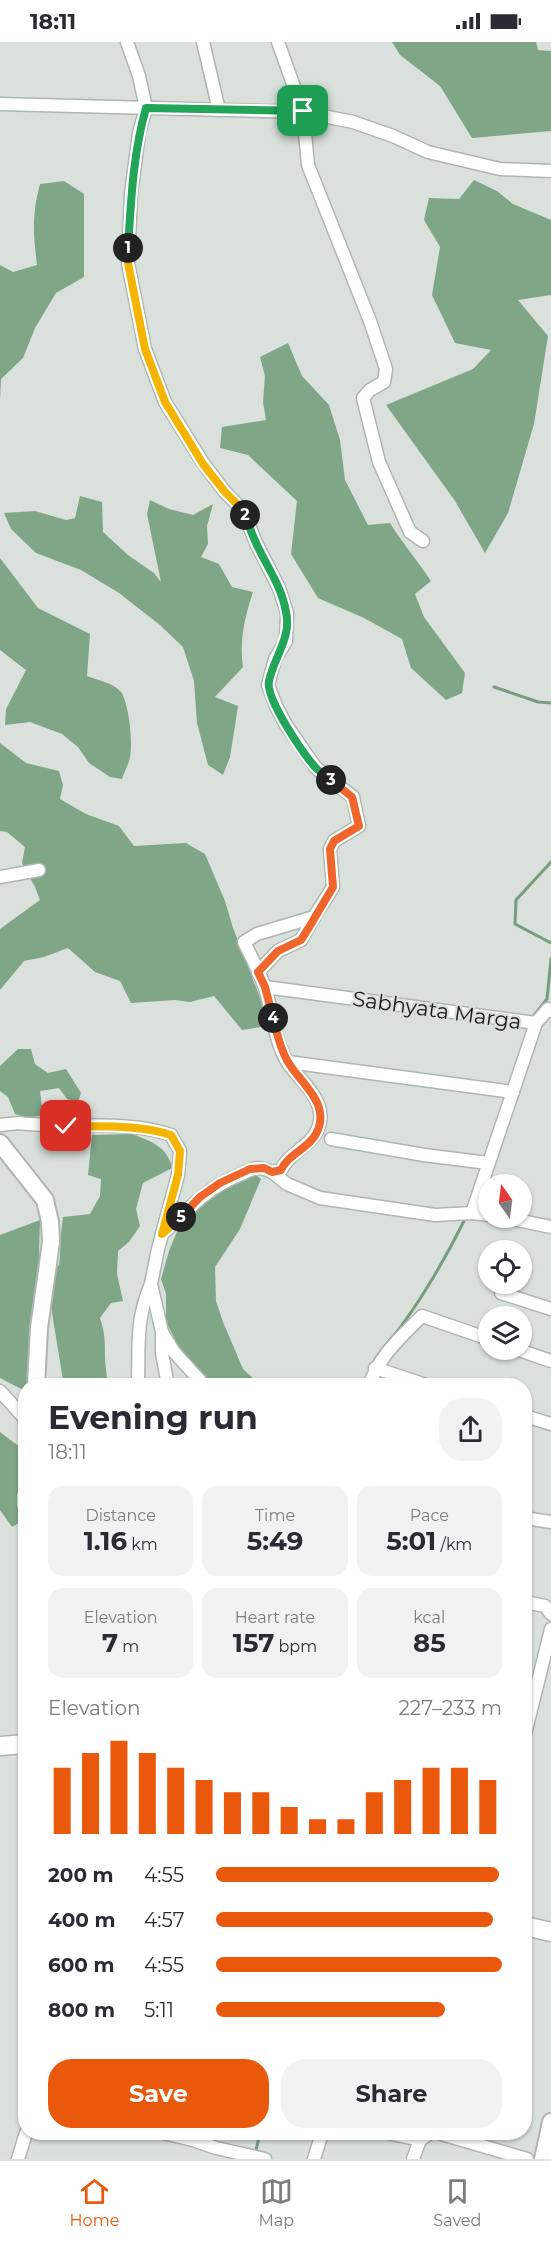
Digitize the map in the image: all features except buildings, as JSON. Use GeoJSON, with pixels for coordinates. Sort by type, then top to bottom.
{"type":"FeatureCollection","features":[{"type":"Feature","properties":{"kind":"main road"},"geometry":{"type":"LineString","coordinates":[[0,1143],[45,1200],[50,1222],[51,1242],[39,1328],[36,1378]]}},
{"type":"Feature","properties":{"kind":"main road"},"geometry":{"type":"LineString","coordinates":[[0,1746],[18,1745]]}},
{"type":"Feature","properties":{"kind":"main road"},"geometry":{"type":"LineString","coordinates":[[532,1928],[551,1932]]}},
{"type":"Feature","properties":{"kind":"main road"},"geometry":{"type":"LineString","coordinates":[[543,2159],[551,2122]]}},
{"type":"Feature","properties":{"kind":"street"},"geometry":{"type":"LineString","coordinates":[[127,42],[139,76],[146,108],[139,133],[131,194],[128,263],[145,349],[165,402],[203,464],[243,510],[256,543],[279,588],[287,613],[286,640],[275,658],[268,685],[276,706],[286,725],[316,768],[352,797],[359,826],[334,841],[330,849],[333,887],[301,940],[278,951],[258,972]]}},
{"type":"Feature","properties":{"kind":"street"},"geometry":{"type":"LineString","coordinates":[[203,42],[219,110]]}},
{"type":"Feature","properties":{"kind":"street"},"geometry":{"type":"LineString","coordinates":[[278,42],[303,111],[308,165],[370,321],[386,369],[384,382],[370,390],[363,398],[379,462],[410,532],[423,541]]}},
{"type":"Feature","properties":{"kind":"street"},"geometry":{"type":"LineString","coordinates":[[0,104],[303,111],[353,122],[393,136],[428,152],[500,169],[551,171]]}},
{"type":"Feature","properties":{"kind":"street"},"geometry":{"type":"LineString","coordinates":[[0,877],[39,870]]}},
{"type":"Feature","properties":{"kind":"street"},"geometry":{"type":"LineString","coordinates":[[272,1172],[281,1170],[285,1162],[315,1136],[320,1124],[320,1109],[308,1087],[288,1062],[280,1044],[265,987],[244,942],[257,934],[314,917]]}},
{"type":"Feature","properties":{"kind":"street","name":"Sabhyata Marga"},"geometry":{"type":"LineString","coordinates":[[265,987],[536,1023],[472,1213]]}},
{"type":"Feature","properties":{"kind":"street"},"geometry":{"type":"LineString","coordinates":[[536,1023],[548,1009],[551,1011]]}},
{"type":"Feature","properties":{"kind":"street"},"geometry":{"type":"LineString","coordinates":[[288,1062],[513,1092]]}},
{"type":"Feature","properties":{"kind":"street"},"geometry":{"type":"LineString","coordinates":[[0,1125],[18,1123],[134,1127],[171,1135],[180,1151],[178,1175],[151,1284],[142,1304],[138,1325],[138,1378]]}},
{"type":"Feature","properties":{"kind":"street"},"geometry":{"type":"LineString","coordinates":[[331,1139],[488,1163]]}},
{"type":"Feature","properties":{"kind":"street"},"geometry":{"type":"LineString","coordinates":[[162,1234],[200,1197],[220,1183],[250,1169],[264,1168],[287,1184],[320,1198],[435,1215],[478,1214]]}},
{"type":"Feature","properties":{"kind":"street"},"geometry":{"type":"LineString","coordinates":[[532,1223],[551,1227]]}},
{"type":"Feature","properties":{"kind":"street"},"geometry":{"type":"LineString","coordinates":[[151,1284],[162,1332],[162,1353],[167,1378]]}},
{"type":"Feature","properties":{"kind":"street"},"geometry":{"type":"LineString","coordinates":[[504,1294],[551,1309]]}},
{"type":"Feature","properties":{"kind":"street"},"geometry":{"type":"LineString","coordinates":[[372,1378],[375,1368],[422,1316],[478,1336]]}},
{"type":"Feature","properties":{"kind":"street"},"geometry":{"type":"LineString","coordinates":[[162,1332],[174,1352],[198,1378]]}},
{"type":"Feature","properties":{"kind":"street"},"geometry":{"type":"LineString","coordinates":[[532,1354],[551,1361]]}},
{"type":"Feature","properties":{"kind":"street"},"geometry":{"type":"LineString","coordinates":[[375,1368],[405,1378]]}},
{"type":"Feature","properties":{"kind":"street"},"geometry":{"type":"LineString","coordinates":[[0,1391],[18,1411]]}},
{"type":"Feature","properties":{"kind":"street"},"geometry":{"type":"LineString","coordinates":[[532,1418],[551,1424]]}},
{"type":"Feature","properties":{"kind":"street"},"geometry":{"type":"LineString","coordinates":[[532,1519],[551,1522]]}},
{"type":"Feature","properties":{"kind":"street"},"geometry":{"type":"LineString","coordinates":[[532,1603],[545,1606],[551,1614]]}},
{"type":"Feature","properties":{"kind":"street"},"geometry":{"type":"LineString","coordinates":[[532,1690],[551,1629]]}},
{"type":"Feature","properties":{"kind":"street"},"geometry":{"type":"LineString","coordinates":[[18,2159],[24,2140]]}},
{"type":"Feature","properties":{"kind":"street"},"geometry":{"type":"LineString","coordinates":[[187,2140],[245,2157],[265,2159]]}},
{"type":"Feature","properties":{"kind":"street"},"geometry":{"type":"LineString","coordinates":[[314,2159],[320,2140]]}},
{"type":"Feature","properties":{"kind":"street"},"geometry":{"type":"LineString","coordinates":[[413,2159],[423,2140]]}},
{"type":"Feature","properties":{"kind":"street"},"geometry":{"type":"LineString","coordinates":[[462,2140],[526,2159]]}},
{"type":"Feature","properties":{"kind":"green space"},"geometry":{"type":"Polygon","coordinates":[[[392,42],[536,42],[538,50],[551,51],[551,131],[472,138],[440,86],[400,55],[392,42]]]}},
{"type":"Feature","properties":{"kind":"green space"},"geometry":{"type":"Polygon","coordinates":[[[474,180],[497,191],[513,204],[551,220],[551,295],[518,300],[548,336],[534,424],[508,513],[485,553],[455,501],[386,405],[473,369],[491,350],[455,343],[432,295],[440,247],[424,220],[429,198],[459,199],[474,180]]]}},
{"type":"Feature","properties":{"kind":"green space"},"geometry":{"type":"Polygon","coordinates":[[[64,181],[84,194],[84,277],[56,293],[35,328],[23,358],[1,379],[0,400],[0,265],[13,272],[37,265],[34,224],[40,184],[64,181]]]}},
{"type":"Feature","properties":{"kind":"green space"},"geometry":{"type":"Polygon","coordinates":[[[288,343],[302,376],[329,405],[340,440],[345,480],[368,525],[390,523],[431,581],[415,594],[424,617],[465,673],[462,693],[446,700],[411,668],[402,639],[364,618],[318,598],[291,554],[297,501],[248,455],[220,448],[222,427],[266,420],[263,402],[265,376],[260,357],[288,343]]]}},
{"type":"Feature","properties":{"kind":"green space"},"geometry":{"type":"Polygon","coordinates":[[[80,496],[102,502],[103,532],[128,555],[154,573],[161,582],[147,514],[150,500],[169,509],[193,515],[213,504],[207,526],[208,544],[201,557],[219,564],[232,587],[253,592],[243,629],[243,667],[215,697],[238,706],[230,757],[223,775],[208,765],[197,723],[194,681],[183,647],[160,625],[119,593],[81,570],[36,553],[11,529],[4,513],[35,511],[66,520],[75,518],[80,496]]]}},
{"type":"Feature","properties":{"kind":"green space"},"geometry":{"type":"Polygon","coordinates":[[[0,558],[38,608],[90,634],[87,676],[110,684],[121,692],[130,723],[131,751],[122,779],[110,777],[89,763],[78,747],[62,734],[30,722],[5,725],[6,709],[26,670],[0,650],[0,558]]]}},
{"type":"Feature","properties":{"kind":"green space"},"geometry":{"type":"Polygon","coordinates":[[[0,743],[26,763],[59,771],[63,785],[60,799],[86,814],[119,826],[134,846],[186,843],[205,854],[225,901],[266,1013],[261,1027],[242,1030],[214,996],[190,1002],[175,1000],[131,1003],[120,981],[95,972],[68,948],[44,957],[24,961],[0,990],[0,929],[40,900],[22,863],[25,847],[7,832],[0,831],[0,743]]]}},
{"type":"Feature","properties":{"kind":"green space"},"geometry":{"type":"Polygon","coordinates":[[[18,1049],[31,1049],[35,1064],[48,1073],[66,1069],[81,1093],[78,1102],[67,1099],[59,1088],[40,1091],[43,1115],[28,1118],[15,1114],[8,1097],[0,1091],[0,1066],[18,1049]]]}},
{"type":"Feature","properties":{"kind":"green space"},"geometry":{"type":"Polygon","coordinates":[[[132,1134],[152,1142],[167,1155],[172,1168],[143,1183],[136,1209],[140,1226],[129,1242],[118,1251],[117,1274],[123,1301],[111,1303],[100,1318],[103,1328],[107,1378],[63,1378],[50,1301],[55,1270],[59,1265],[63,1217],[90,1214],[100,1196],[101,1179],[88,1175],[92,1135],[132,1134]]]}},
{"type":"Feature","properties":{"kind":"green space"},"geometry":{"type":"Polygon","coordinates":[[[256,1175],[261,1179],[240,1229],[215,1267],[216,1301],[223,1322],[243,1369],[253,1378],[207,1378],[178,1345],[166,1322],[166,1294],[161,1279],[180,1224],[207,1197],[226,1185],[256,1175]]]}},
{"type":"Feature","properties":{"kind":"green space"},"geometry":{"type":"Polygon","coordinates":[[[40,1220],[38,1287],[29,1378],[18,1378],[18,1387],[0,1378],[0,1235],[40,1220]]]}},
{"type":"Feature","properties":{"kind":"green space"},"geometry":{"type":"Polygon","coordinates":[[[0,1432],[18,1446],[18,1523],[12,1527],[0,1510],[0,1432]]]}},
{"type":"Feature","properties":{"kind":"waterway"},"geometry":{"type":"LineString","coordinates":[[494,687],[538,702],[551,703]]}},
{"type":"Feature","properties":{"kind":"waterway"},"geometry":{"type":"LineString","coordinates":[[551,862],[516,900],[515,924],[551,943]]}},
{"type":"Feature","properties":{"kind":"waterway"},"geometry":{"type":"LineString","coordinates":[[532,1018],[547,999],[551,959]]}},
{"type":"Feature","properties":{"kind":"waterway"},"geometry":{"type":"LineString","coordinates":[[372,1365],[419,1300],[464,1221]]}},
{"type":"Feature","properties":{"kind":"waterway"},"geometry":{"type":"LineString","coordinates":[[256,2150],[258,2140]]}},
{"type":"Feature","properties":{"kind":"route"},"geometry":{"type":"LineString","coordinates":[[66,1126],[134,1127],[171,1135],[180,1151],[178,1175],[162,1234],[200,1197],[220,1183],[250,1169],[264,1168],[272,1172],[281,1170],[285,1162],[315,1136],[320,1124],[320,1109],[308,1087],[288,1062],[280,1044],[265,987],[258,972],[278,951],[301,940],[333,887],[330,849],[334,841],[359,826],[352,797],[316,768],[286,725],[276,706],[268,685],[275,658],[286,640],[287,613],[279,588],[256,543],[243,510],[203,464],[165,402],[145,349],[128,263],[131,194],[139,133],[146,108],[303,111]]}}]}
